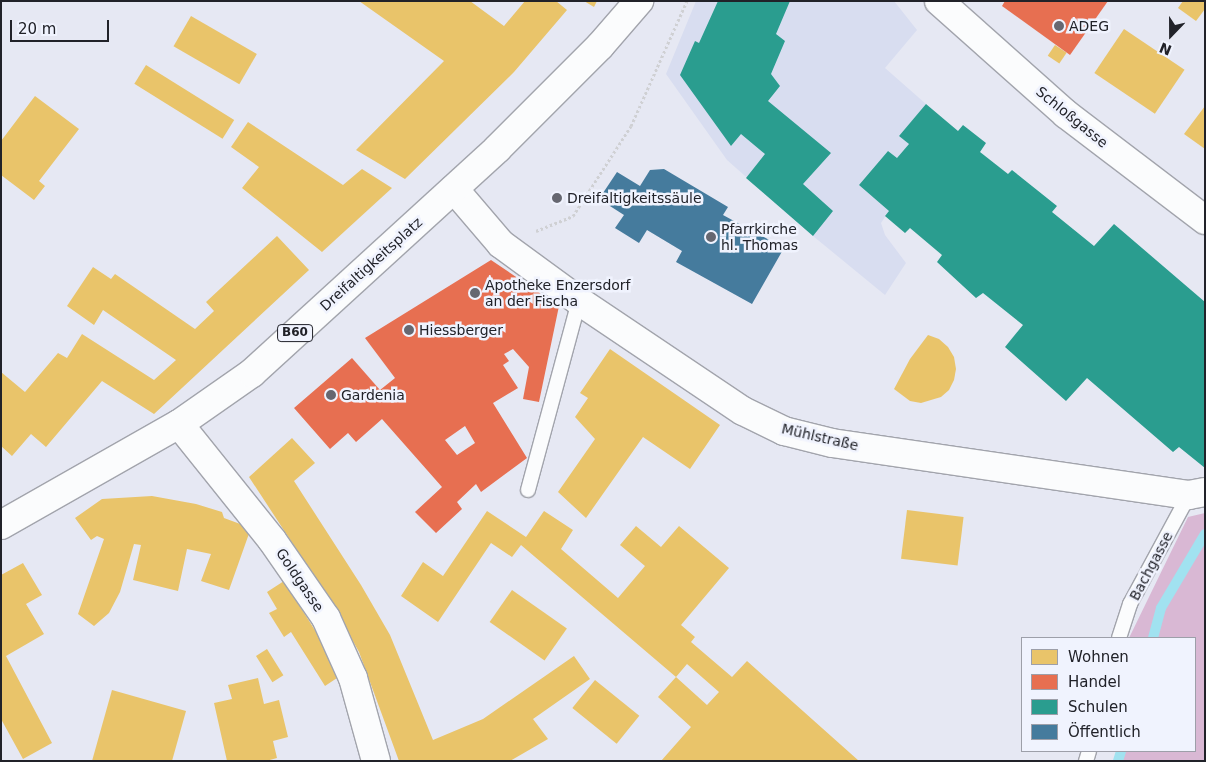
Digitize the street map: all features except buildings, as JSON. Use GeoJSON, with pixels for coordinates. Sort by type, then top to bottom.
{"type":"FeatureCollection","features":[{"type":"Feature","properties":{"kind":"street","name":"Dreifaltigkeitsplatz"},"geometry":{"type":"LineString","coordinates":[[1,525],[120,455],[178,424],[252,373],[497,149],[600,46],[639,1]]}},
{"type":"Feature","properties":{"kind":"street","name":"Schloßgasse"},"geometry":{"type":"LineString","coordinates":[[945,4],[1066,114],[1205,220]]}},
{"type":"Feature","properties":{"kind":"street","name":"Mühlstraße"},"geometry":{"type":"LineString","coordinates":[[454,189],[502,244],[579,301],[742,411],[784,431],[832,443],[1197,494]]}},
{"type":"Feature","properties":{"kind":"street","name":"Goldgasse"},"geometry":{"type":"LineString","coordinates":[[178,424],[272,540],[326,618],[353,678],[376,761]]}},
{"type":"Feature","properties":{"kind":"lane"},"geometry":{"type":"LineString","coordinates":[[528,490],[579,301]]}},
{"type":"Feature","properties":{"kind":"lane","name":"Bachgasse"},"geometry":{"type":"LineString","coordinates":[[1119,637],[1130,604],[1197,494]]}},
{"type":"Feature","properties":{"kind":"path"},"geometry":{"type":"LineString","coordinates":[[574,216],[631,126],[687,1]]}},
{"type":"Feature","properties":{"kind":"shaded area"},"geometry":{"type":"Polygon","coordinates":[[[696,1],[894,1],[917,30],[885,68],[926,104],[899,136],[909,144],[897,158],[888,151],[859,185],[889,211],[881,223],[885,235],[906,263],[885,295],[813,236],[727,160],[666,74],[696,1]]]}},
{"type":"Feature","properties":{"kind":"shaded area"},"geometry":{"type":"Polygon","coordinates":[[[1205,513],[1205,761],[1116,761],[1116,752],[1196,752],[1196,637],[1129,637],[1188,517],[1205,513]]]}},
{"type":"Feature","properties":{"kind":"waterway"},"geometry":{"type":"LineString","coordinates":[[1153,637],[1161,608],[1205,534]]}},
{"type":"Feature","properties":{"kind":"waterway"},"geometry":{"type":"LineString","coordinates":[[1118,761],[1121,752]]}},
{"type":"Feature","properties":{"kind":"place","name":"ADEG"},"geometry":{"type":"Point","coordinates":[1059,26]}},
{"type":"Feature","properties":{"kind":"place","name":"Dreifaltigkeitssäule"},"geometry":{"type":"Point","coordinates":[557,198]}},
{"type":"Feature","properties":{"kind":"place","name":"Pfarrkirche hl. Thomas"},"geometry":{"type":"Point","coordinates":[711,237]}},
{"type":"Feature","properties":{"kind":"place","name":"Apotheke Enzersdorf an der Fischa"},"geometry":{"type":"Point","coordinates":[475,293]}},
{"type":"Feature","properties":{"kind":"place","name":"Hiessberger"},"geometry":{"type":"Point","coordinates":[409,330]}},
{"type":"Feature","properties":{"kind":"place","name":"Gardenia"},"geometry":{"type":"Point","coordinates":[331,395]}}]}
